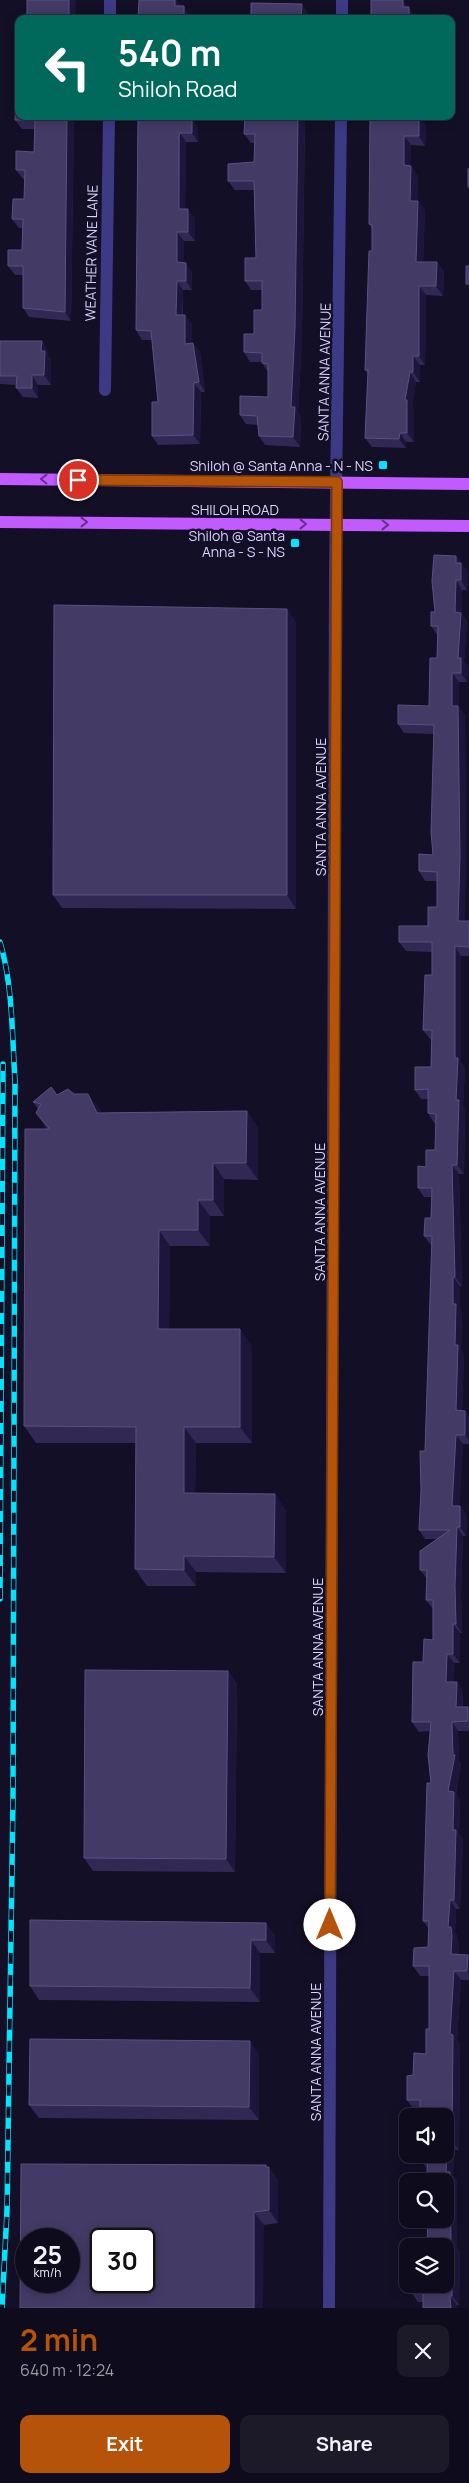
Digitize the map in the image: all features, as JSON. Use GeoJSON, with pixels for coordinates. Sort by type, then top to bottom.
{"type":"FeatureCollection","features":[{"type":"Feature","properties":{"kind":"main road","name":"SHILOH ROAD"},"geometry":{"type":"LineString","coordinates":[[0,479],[469,484]]}},
{"type":"Feature","properties":{"kind":"main road","name":"SHILOH ROAD"},"geometry":{"type":"LineString","coordinates":[[0,522],[469,526]]}},
{"type":"Feature","properties":{"kind":"street"},"geometry":{"type":"LineString","coordinates":[[110,0],[110,15]]}},
{"type":"Feature","properties":{"kind":"street"},"geometry":{"type":"LineString","coordinates":[[342,0],[342,15]]}},
{"type":"Feature","properties":{"kind":"street","name":"WEATHER VANE LANE"},"geometry":{"type":"LineString","coordinates":[[105,390],[108,120]]}},
{"type":"Feature","properties":{"kind":"street","name":"SANTA ANNA AVENUE"},"geometry":{"type":"LineString","coordinates":[[329,2308],[336,525],[341,120]]}},
{"type":"Feature","properties":{"kind":"building"},"geometry":{"type":"Polygon","coordinates":[[[27,0],[69,0],[69,15],[27,15],[27,0]]]}},
{"type":"Feature","properties":{"kind":"building"},"geometry":{"type":"Polygon","coordinates":[[[139,0],[175,0],[175,6],[184,6],[184,15],[138,15],[139,0]]]}},
{"type":"Feature","properties":{"kind":"building"},"geometry":{"type":"Polygon","coordinates":[[[371,0],[403,0],[403,7],[409,7],[409,15],[371,15],[371,0]]]}},
{"type":"Feature","properties":{"kind":"building"},"geometry":{"type":"Polygon","coordinates":[[[251,3],[302,4],[301,15],[251,15],[251,3]]]}},
{"type":"Feature","properties":{"kind":"building"},"geometry":{"type":"Polygon","coordinates":[[[35,120],[67,120],[65,312],[23,308],[23,266],[8,266],[8,250],[22,250],[23,219],[12,219],[13,199],[24,199],[25,170],[16,170],[16,151],[34,152],[35,120]]]}},
{"type":"Feature","properties":{"kind":"building"},"geometry":{"type":"Polygon","coordinates":[[[138,120],[192,120],[192,133],[180,133],[179,136],[179,209],[188,209],[188,232],[177,232],[177,262],[186,263],[186,281],[177,281],[176,315],[185,315],[185,344],[193,343],[199,382],[194,383],[193,435],[152,436],[152,402],[158,402],[151,331],[136,330],[138,120]]]}},
{"type":"Feature","properties":{"kind":"building"},"geometry":{"type":"Polygon","coordinates":[[[245,120],[298,120],[295,328],[291,407],[295,407],[293,437],[259,436],[257,416],[240,415],[240,396],[268,397],[268,364],[262,363],[262,353],[244,352],[244,334],[254,334],[254,310],[262,310],[262,281],[245,281],[245,258],[256,258],[254,181],[228,181],[228,164],[254,162],[255,134],[244,134],[245,120]]]}},
{"type":"Feature","properties":{"kind":"building"},"geometry":{"type":"Polygon","coordinates":[[[370,120],[419,120],[419,136],[404,136],[404,165],[411,166],[410,201],[418,201],[416,262],[437,262],[436,286],[419,286],[419,356],[413,356],[413,372],[410,372],[405,400],[407,400],[407,433],[400,433],[399,439],[365,438],[368,370],[365,370],[369,251],[372,251],[372,225],[369,224],[370,120]]]}},
{"type":"Feature","properties":{"kind":"building"},"geometry":{"type":"Polygon","coordinates":[[[469,169],[469,187],[468,187],[469,169]]]}},
{"type":"Feature","properties":{"kind":"building"},"geometry":{"type":"Polygon","coordinates":[[[466,266],[469,266],[469,284],[466,284],[466,266]]]}},
{"type":"Feature","properties":{"kind":"building"},"geometry":{"type":"Polygon","coordinates":[[[0,341],[42,341],[41,351],[45,351],[44,375],[32,375],[32,388],[16,388],[17,376],[0,376],[0,341]]]}},
{"type":"Feature","properties":{"kind":"building"},"geometry":{"type":"Polygon","coordinates":[[[434,555],[456,556],[456,563],[461,563],[461,580],[456,580],[455,612],[461,613],[458,658],[461,658],[461,673],[452,673],[452,706],[458,706],[460,856],[458,921],[469,921],[469,947],[455,946],[455,1058],[458,1058],[456,1100],[459,1100],[457,1165],[452,1165],[455,1277],[453,1277],[453,1304],[456,1304],[455,1345],[458,1345],[456,1410],[465,1411],[465,1435],[456,1435],[452,1506],[460,1506],[460,1527],[457,1527],[456,1624],[453,1624],[453,1654],[447,1654],[446,1682],[457,1682],[456,1707],[468,1707],[468,1721],[452,1722],[453,1755],[455,1755],[448,1791],[454,1792],[453,1830],[456,1830],[454,1900],[450,1900],[448,1927],[451,1927],[452,1936],[451,1954],[468,1955],[467,1971],[454,1971],[450,2034],[453,2035],[452,2108],[420,2108],[420,2100],[407,2100],[407,2076],[413,2075],[414,2053],[426,2054],[426,2029],[429,2029],[429,1966],[413,1966],[414,1948],[428,1947],[429,1921],[423,1921],[427,1783],[431,1783],[428,1755],[431,1722],[412,1722],[413,1662],[423,1662],[424,1639],[433,1640],[433,1600],[426,1600],[427,1570],[420,1570],[420,1551],[450,1530],[419,1530],[420,1451],[425,1451],[432,1236],[424,1236],[425,1218],[431,1218],[432,1188],[418,1188],[418,1166],[426,1167],[426,1150],[435,1150],[436,1114],[428,1113],[428,1089],[415,1090],[415,1067],[431,1067],[432,1030],[423,1030],[425,975],[432,975],[432,942],[399,942],[399,926],[428,926],[428,907],[437,907],[437,872],[419,871],[419,854],[433,855],[431,832],[434,725],[398,724],[398,705],[429,706],[430,658],[437,658],[438,626],[431,626],[431,612],[435,612],[432,581],[434,555]]]}},
{"type":"Feature","properties":{"kind":"building"},"geometry":{"type":"Polygon","coordinates":[[[54,605],[287,609],[287,895],[53,895],[54,605]]]}},
{"type":"Feature","properties":{"kind":"building"},"geometry":{"type":"Polygon","coordinates":[[[51,1087],[57,1095],[68,1089],[74,1094],[88,1094],[97,1113],[247,1111],[246,1163],[213,1163],[213,1200],[198,1200],[198,1230],[159,1230],[158,1329],[240,1329],[240,1427],[184,1427],[184,1493],[275,1494],[274,1557],[184,1556],[184,1570],[135,1569],[136,1427],[24,1426],[25,1129],[50,1129],[36,1113],[41,1104],[33,1102],[51,1087]]]}},
{"type":"Feature","properties":{"kind":"building"},"geometry":{"type":"Polygon","coordinates":[[[85,1670],[228,1671],[226,1859],[84,1858],[85,1670]]]}},
{"type":"Feature","properties":{"kind":"building"},"geometry":{"type":"Polygon","coordinates":[[[30,1920],[266,1923],[266,1940],[251,1940],[250,1988],[30,1986],[30,1920]]]}},
{"type":"Feature","properties":{"kind":"building"},"geometry":{"type":"Polygon","coordinates":[[[30,2039],[250,2041],[249,2107],[29,2105],[30,2039]]]}},
{"type":"Feature","properties":{"kind":"building"},"geometry":{"type":"Polygon","coordinates":[[[428,2163],[447,2163],[446,2172],[450,2172],[450,2173],[427,2173],[428,2163]]]}},
{"type":"Feature","properties":{"kind":"building"},"geometry":{"type":"Polygon","coordinates":[[[21,2164],[266,2165],[266,2167],[269,2167],[269,2210],[254,2212],[254,2308],[20,2308],[20,2293],[80,2293],[80,2228],[21,2228],[21,2164]]]}},
{"type":"Feature","properties":{"kind":"building"},"geometry":{"type":"Polygon","coordinates":[[[428,2228],[451,2228],[451,2238],[427,2238],[428,2228]]]}},
{"type":"Feature","properties":{"kind":"building"},"geometry":{"type":"Polygon","coordinates":[[[423,2293],[452,2293],[452,2296],[450,2296],[451,2308],[423,2308],[423,2293]]]}},
{"type":"Feature","properties":{"kind":"railway"},"geometry":{"type":"LineString","coordinates":[[0,942],[10,993],[15,1081],[13,1799],[7,2211],[2,2308]]}},
{"type":"Feature","properties":{"kind":"railway"},"geometry":{"type":"LineString","coordinates":[[0,1599],[3,1064]]}},
{"type":"Feature","properties":{"kind":"place","name":"Shiloh @ Santa Anna - N - NS"},"geometry":{"type":"Point","coordinates":[383,465]}},
{"type":"Feature","properties":{"kind":"place","name":"Shiloh @ Santa Anna - S - NS"},"geometry":{"type":"Point","coordinates":[295,543]}},
{"type":"Feature","properties":{"kind":"route"},"geometry":{"type":"LineString","coordinates":[[78,480],[337,482],[330,1925]]}}]}
